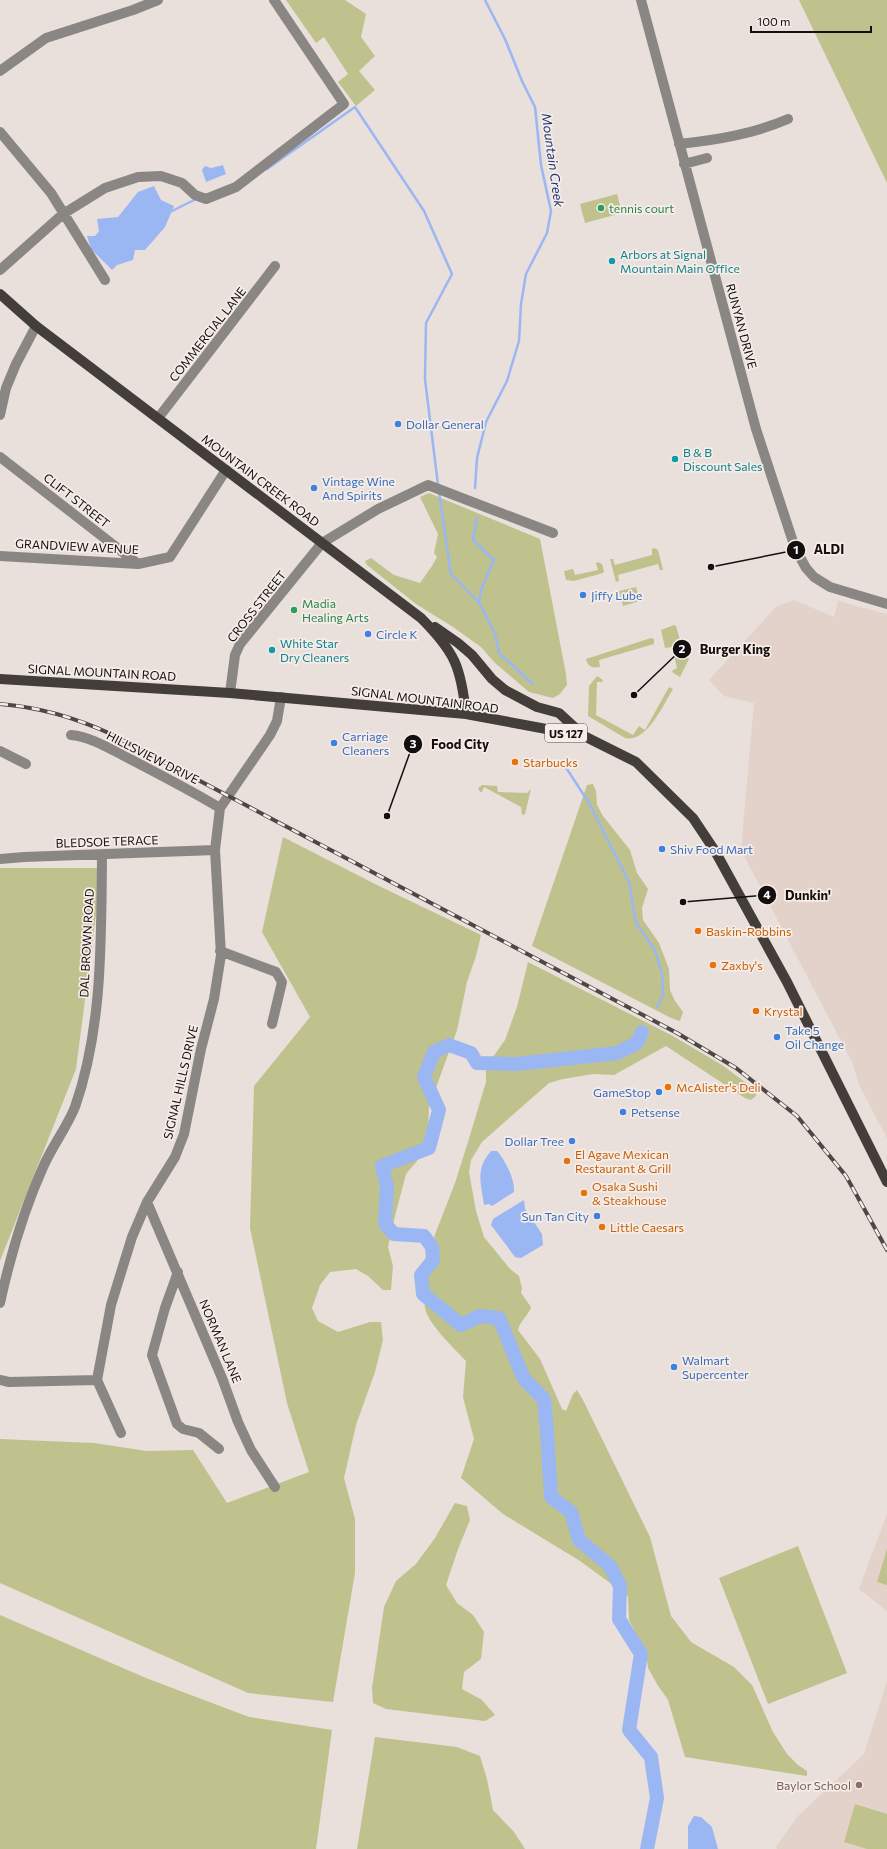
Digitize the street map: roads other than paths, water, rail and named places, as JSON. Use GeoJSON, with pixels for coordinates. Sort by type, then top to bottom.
{"type":"FeatureCollection","features":[{"type":"Feature","properties":{"kind":"main road","name":"MOUNTAIN CREEK ROAD"},"geometry":{"type":"LineString","coordinates":[[0,294],[36,326],[421,618],[440,637],[451,652],[459,669],[463,684],[466,714]]}},
{"type":"Feature","properties":{"kind":"main road"},"geometry":{"type":"LineString","coordinates":[[421,618],[458,643],[472,655],[492,679],[505,690],[537,706],[559,713],[584,736]]}},
{"type":"Feature","properties":{"kind":"main road","name":"SIGNAL MOUNTAIN ROAD"},"geometry":{"type":"LineString","coordinates":[[0,679],[230,693],[466,714],[584,736],[636,762],[693,818],[716,851],[787,982],[887,1182]]}},
{"type":"Feature","properties":{"kind":"street"},"geometry":{"type":"LineString","coordinates":[[0,72],[46,38],[133,10],[158,0]]}},
{"type":"Feature","properties":{"kind":"street"},"geometry":{"type":"LineString","coordinates":[[0,270],[63,214],[106,188],[138,177],[161,176],[182,183],[195,195],[206,199],[236,187],[344,104],[274,0]]}},
{"type":"Feature","properties":{"kind":"street","name":"RUNYAN DRIVE"},"geometry":{"type":"LineString","coordinates":[[641,0],[756,428],[795,548],[806,568],[814,577],[830,587],[887,604]]}},
{"type":"Feature","properties":{"kind":"street"},"geometry":{"type":"LineString","coordinates":[[679,144],[706,142],[748,133],[764,129],[788,119]]}},
{"type":"Feature","properties":{"kind":"street"},"geometry":{"type":"LineString","coordinates":[[0,132],[51,193],[105,280]]}},
{"type":"Feature","properties":{"kind":"street"},"geometry":{"type":"LineString","coordinates":[[684,164],[707,158]]}},
{"type":"Feature","properties":{"kind":"street","name":"COMMERCIAL LANE"},"geometry":{"type":"LineString","coordinates":[[159,418],[275,266]]}},
{"type":"Feature","properties":{"kind":"street"},"geometry":{"type":"LineString","coordinates":[[0,416],[6,388],[36,326]]}},
{"type":"Feature","properties":{"kind":"street","name":"CLIFT STREET"},"geometry":{"type":"LineString","coordinates":[[0,457],[138,564]]}},
{"type":"Feature","properties":{"kind":"street","name":"GRANDVIEW AVENUE"},"geometry":{"type":"LineString","coordinates":[[0,556],[138,564],[170,557],[226,470]]}},
{"type":"Feature","properties":{"kind":"street","name":"CROSS STREET"},"geometry":{"type":"LineString","coordinates":[[230,693],[235,654],[240,644],[322,543],[378,509],[428,486],[553,533]]}},
{"type":"Feature","properties":{"kind":"street","name":"SIGNAL HILLS DRIVE"},"geometry":{"type":"LineString","coordinates":[[97,1380],[111,1305],[132,1237],[147,1202],[175,1157],[184,1134],[201,1049],[214,999],[220,951],[215,850],[220,808],[270,735],[277,721],[281,697]]}},
{"type":"Feature","properties":{"kind":"street","name":"HILLSVIEW DRIVE"},"geometry":{"type":"LineString","coordinates":[[71,735],[81,736],[99,744],[185,787],[220,808]]}},
{"type":"Feature","properties":{"kind":"street"},"geometry":{"type":"LineString","coordinates":[[0,751],[26,764]]}},
{"type":"Feature","properties":{"kind":"street","name":"BLEDSOE TERACE"},"geometry":{"type":"LineString","coordinates":[[0,859],[24,857],[102,856],[215,850]]}},
{"type":"Feature","properties":{"kind":"street","name":"DAL BROWN ROAD"},"geometry":{"type":"LineString","coordinates":[[0,1303],[22,1223],[44,1165],[74,1107],[88,1057],[99,982],[102,856]]}},
{"type":"Feature","properties":{"kind":"street"},"geometry":{"type":"LineString","coordinates":[[220,951],[276,972],[282,982],[272,1024]]}},
{"type":"Feature","properties":{"kind":"street","name":"NORMAN LANE"},"geometry":{"type":"LineString","coordinates":[[147,1202],[178,1272],[251,1450],[275,1487]]}},
{"type":"Feature","properties":{"kind":"street"},"geometry":{"type":"LineString","coordinates":[[178,1272],[169,1294],[152,1355],[177,1424],[183,1429],[199,1432],[219,1449]]}},
{"type":"Feature","properties":{"kind":"street"},"geometry":{"type":"LineString","coordinates":[[0,1380],[9,1382],[97,1380],[121,1433]]}},
{"type":"Feature","properties":{"kind":"water"},"geometry":{"type":"Polygon","coordinates":[[[223,165],[226,174],[206,182],[202,170],[205,166],[211,168],[223,165]]]}},
{"type":"Feature","properties":{"kind":"water"},"geometry":{"type":"Polygon","coordinates":[[[154,186],[161,200],[174,206],[165,227],[145,250],[135,250],[133,260],[117,265],[112,270],[91,249],[87,236],[95,236],[99,231],[97,219],[118,217],[138,192],[154,186]]]}},
{"type":"Feature","properties":{"kind":"water"},"geometry":{"type":"Polygon","coordinates":[[[491,1151],[497,1151],[503,1159],[513,1181],[514,1187],[514,1192],[492,1206],[489,1204],[484,1205],[480,1176],[483,1164],[491,1151]]]}},
{"type":"Feature","properties":{"kind":"water"},"geometry":{"type":"Polygon","coordinates":[[[524,1200],[525,1209],[542,1234],[543,1245],[521,1258],[515,1257],[491,1225],[493,1219],[524,1200]]]}},
{"type":"Feature","properties":{"kind":"water"},"geometry":{"type":"Polygon","coordinates":[[[694,1816],[701,1817],[712,1827],[718,1849],[688,1849],[688,1826],[694,1816]]]}},
{"type":"Feature","properties":{"kind":"waterway","name":"Mountain Creek"},"geometry":{"type":"LineString","coordinates":[[475,488],[477,458],[486,422],[507,381],[519,341],[521,304],[526,274],[547,233],[551,211],[541,165],[535,107],[522,81],[505,39],[485,0]]}},
{"type":"Feature","properties":{"kind":"waterway"},"geometry":{"type":"LineString","coordinates":[[267,169],[355,107],[424,211],[452,274],[426,323],[425,379],[438,485]]}},
{"type":"Feature","properties":{"kind":"waterway"},"geometry":{"type":"LineString","coordinates":[[170,212],[196,199]]}},
{"type":"Feature","properties":{"kind":"waterway"},"geometry":{"type":"LineString","coordinates":[[439,492],[451,574],[479,603],[495,633],[499,653],[533,684]]}},
{"type":"Feature","properties":{"kind":"waterway"},"geometry":{"type":"LineString","coordinates":[[477,518],[473,540],[494,560],[481,590],[479,603]]}},
{"type":"Feature","properties":{"kind":"waterway"},"geometry":{"type":"LineString","coordinates":[[565,766],[589,803],[629,882],[636,923],[655,950],[662,974],[663,995],[657,1007]]}},
{"type":"Feature","properties":{"kind":"waterway"},"geometry":{"type":"LineString","coordinates":[[642,1032],[637,1043],[617,1053],[517,1064],[477,1063],[471,1053],[449,1045],[434,1052],[424,1077],[439,1110],[429,1148],[382,1166],[387,1186],[385,1224],[394,1234],[424,1236],[432,1247],[433,1260],[421,1275],[423,1294],[461,1325],[480,1316],[499,1318],[524,1379],[544,1399],[551,1497],[571,1512],[579,1540],[610,1566],[620,1586],[619,1619],[641,1654],[629,1730],[651,1757],[657,1798],[647,1849]]}},
{"type":"Feature","properties":{"kind":"railway"},"geometry":{"type":"LineString","coordinates":[[0,704],[15,705],[57,714],[111,734],[677,1033],[736,1068],[797,1116],[846,1176],[887,1250]]}},
{"type":"Feature","properties":{"kind":"place","name":"tennis court"},"geometry":{"type":"Point","coordinates":[601,208]}},
{"type":"Feature","properties":{"kind":"place","name":"Arbors at Signal Mountain Main Office"},"geometry":{"type":"Point","coordinates":[612,261]}},
{"type":"Feature","properties":{"kind":"place","name":"Dollar General"},"geometry":{"type":"Point","coordinates":[398,424]}},
{"type":"Feature","properties":{"kind":"place","name":"B & B Discount Sales"},"geometry":{"type":"Point","coordinates":[675,459]}},
{"type":"Feature","properties":{"kind":"place","name":"Vintage Wine And Spirits"},"geometry":{"type":"Point","coordinates":[314,488]}},
{"type":"Feature","properties":{"kind":"place","name":"ALDI"},"geometry":{"type":"Point","coordinates":[711,567]}},
{"type":"Feature","properties":{"kind":"place","name":"Jiffy Lube"},"geometry":{"type":"Point","coordinates":[583,595]}},
{"type":"Feature","properties":{"kind":"place","name":"Madia Healing Arts"},"geometry":{"type":"Point","coordinates":[294,610]}},
{"type":"Feature","properties":{"kind":"place","name":"Circle K"},"geometry":{"type":"Point","coordinates":[368,634]}},
{"type":"Feature","properties":{"kind":"place","name":"White Star Dry Cleaners"},"geometry":{"type":"Point","coordinates":[272,650]}},
{"type":"Feature","properties":{"kind":"place","name":"Burger King"},"geometry":{"type":"Point","coordinates":[634,695]}},
{"type":"Feature","properties":{"kind":"place","name":"Carriage Cleaners"},"geometry":{"type":"Point","coordinates":[334,743]}},
{"type":"Feature","properties":{"kind":"place","name":"Starbucks"},"geometry":{"type":"Point","coordinates":[515,762]}},
{"type":"Feature","properties":{"kind":"place","name":"Food City"},"geometry":{"type":"Point","coordinates":[387,816]}},
{"type":"Feature","properties":{"kind":"place","name":"Shiv Food Mart"},"geometry":{"type":"Point","coordinates":[662,849]}},
{"type":"Feature","properties":{"kind":"place","name":"Dunkin'"},"geometry":{"type":"Point","coordinates":[683,902]}},
{"type":"Feature","properties":{"kind":"place","name":"Baskin-Robbins"},"geometry":{"type":"Point","coordinates":[698,931]}},
{"type":"Feature","properties":{"kind":"place","name":"Zaxby's"},"geometry":{"type":"Point","coordinates":[713,965]}},
{"type":"Feature","properties":{"kind":"place","name":"Krystal"},"geometry":{"type":"Point","coordinates":[756,1011]}},
{"type":"Feature","properties":{"kind":"place","name":"Take 5 Oil Change"},"geometry":{"type":"Point","coordinates":[777,1037]}},
{"type":"Feature","properties":{"kind":"place","name":"McAlister's Deli"},"geometry":{"type":"Point","coordinates":[668,1087]}},
{"type":"Feature","properties":{"kind":"place","name":"GameStop"},"geometry":{"type":"Point","coordinates":[659,1092]}},
{"type":"Feature","properties":{"kind":"place","name":"Petsense"},"geometry":{"type":"Point","coordinates":[623,1112]}},
{"type":"Feature","properties":{"kind":"place","name":"Dollar Tree"},"geometry":{"type":"Point","coordinates":[572,1141]}},
{"type":"Feature","properties":{"kind":"place","name":"El Agave Mexican Restaurant & Grill"},"geometry":{"type":"Point","coordinates":[567,1161]}},
{"type":"Feature","properties":{"kind":"place","name":"Osaka Sushi & Steakhouse"},"geometry":{"type":"Point","coordinates":[584,1193]}},
{"type":"Feature","properties":{"kind":"place","name":"Sun Tan City"},"geometry":{"type":"Point","coordinates":[597,1216]}},
{"type":"Feature","properties":{"kind":"place","name":"Little Caesars"},"geometry":{"type":"Point","coordinates":[602,1227]}},
{"type":"Feature","properties":{"kind":"place","name":"Walmart Supercenter"},"geometry":{"type":"Point","coordinates":[674,1367]}},
{"type":"Feature","properties":{"kind":"place","name":"Baylor School"},"geometry":{"type":"Point","coordinates":[859,1785]}}]}
